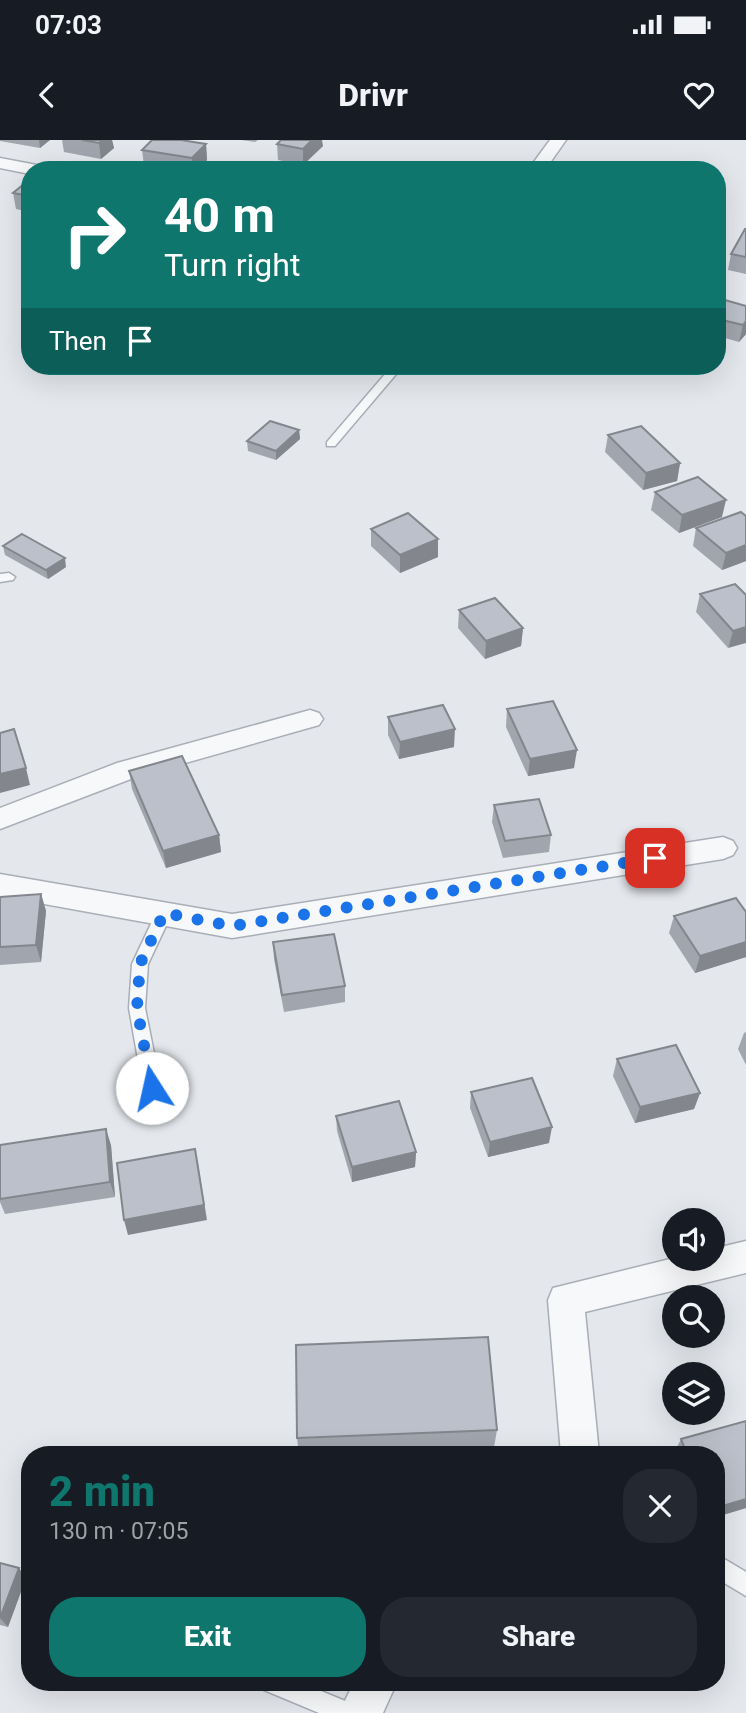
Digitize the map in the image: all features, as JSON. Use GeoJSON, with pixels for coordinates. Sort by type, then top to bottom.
{"type":"FeatureCollection","features":[{"type":"Feature","properties":{"kind":"street"},"geometry":{"type":"LineString","coordinates":[[543,161],[558,140]]}},
{"type":"Feature","properties":{"kind":"street"},"geometry":{"type":"LineString","coordinates":[[0,163],[21,167]]}},
{"type":"Feature","properties":{"kind":"street"},"geometry":{"type":"LineString","coordinates":[[0,819],[127,770],[310,719]]}},
{"type":"Feature","properties":{"kind":"street"},"geometry":{"type":"LineString","coordinates":[[0,885],[232,926],[723,848]]}},
{"type":"Feature","properties":{"kind":"street"},"geometry":{"type":"LineString","coordinates":[[579,1446],[566,1300],[746,1257]]}},
{"type":"Feature","properties":{"kind":"street"},"geometry":{"type":"LineString","coordinates":[[361,1713],[372,1691]]}},
{"type":"Feature","properties":{"kind":"lane"},"geometry":{"type":"LineString","coordinates":[[331,443],[390,375]]}},
{"type":"Feature","properties":{"kind":"lane"},"geometry":{"type":"LineString","coordinates":[[152,1088],[137,1008],[140,964],[164,913]]}},
{"type":"Feature","properties":{"kind":"lane"},"geometry":{"type":"LineString","coordinates":[[725,1571],[746,1585]]}},
{"type":"Feature","properties":{"kind":"lane"},"geometry":{"type":"LineString","coordinates":[[294,1691],[347,1713]]}},
{"type":"Feature","properties":{"kind":"building"},"geometry":{"type":"Polygon","coordinates":[[[152,140],[181,140],[206,144],[192,158],[142,150],[152,140]]]}},
{"type":"Feature","properties":{"kind":"building"},"geometry":{"type":"Polygon","coordinates":[[[281,140],[312,140],[303,149],[277,144],[281,140]]]}},
{"type":"Feature","properties":{"kind":"building"},"geometry":{"type":"Polygon","coordinates":[[[21,186],[21,194],[13,193],[21,186]]]}},
{"type":"Feature","properties":{"kind":"building"},"geometry":{"type":"Polygon","coordinates":[[[745,229],[746,257],[731,254],[745,229]]]}},
{"type":"Feature","properties":{"kind":"building"},"geometry":{"type":"Polygon","coordinates":[[[726,300],[746,306],[746,321],[743,325],[726,321],[726,300]]]}},
{"type":"Feature","properties":{"kind":"building"},"geometry":{"type":"Polygon","coordinates":[[[270,421],[299,430],[276,451],[247,441],[270,421]]]}},
{"type":"Feature","properties":{"kind":"building"},"geometry":{"type":"Polygon","coordinates":[[[641,426],[680,463],[646,473],[608,435],[641,426]]]}},
{"type":"Feature","properties":{"kind":"building"},"geometry":{"type":"Polygon","coordinates":[[[698,477],[726,500],[682,515],[655,492],[698,477]]]}},
{"type":"Feature","properties":{"kind":"building"},"geometry":{"type":"Polygon","coordinates":[[[741,512],[746,516],[746,545],[726,553],[696,528],[741,512]]]}},
{"type":"Feature","properties":{"kind":"building"},"geometry":{"type":"Polygon","coordinates":[[[408,513],[438,539],[400,555],[371,529],[408,513]]]}},
{"type":"Feature","properties":{"kind":"building"},"geometry":{"type":"Polygon","coordinates":[[[22,534],[65,558],[46,570],[3,546],[22,534]]]}},
{"type":"Feature","properties":{"kind":"building"},"geometry":{"type":"Polygon","coordinates":[[[735,584],[746,595],[746,627],[733,631],[700,594],[735,584]]]}},
{"type":"Feature","properties":{"kind":"building"},"geometry":{"type":"Polygon","coordinates":[[[495,598],[523,628],[486,641],[459,610],[495,598]]]}},
{"type":"Feature","properties":{"kind":"building"},"geometry":{"type":"Polygon","coordinates":[[[553,701],[577,750],[530,759],[507,709],[553,701]]]}},
{"type":"Feature","properties":{"kind":"building"},"geometry":{"type":"Polygon","coordinates":[[[443,705],[455,729],[400,742],[388,717],[443,705]]]}},
{"type":"Feature","properties":{"kind":"building"},"geometry":{"type":"Polygon","coordinates":[[[14,729],[26,768],[0,774],[0,733],[14,729]]]}},
{"type":"Feature","properties":{"kind":"building"},"geometry":{"type":"Polygon","coordinates":[[[182,756],[219,835],[163,851],[129,771],[182,756]]]}},
{"type":"Feature","properties":{"kind":"building"},"geometry":{"type":"Polygon","coordinates":[[[539,799],[551,835],[505,841],[494,805],[539,799]]]}},
{"type":"Feature","properties":{"kind":"building"},"geometry":{"type":"Polygon","coordinates":[[[41,894],[36,945],[0,947],[0,897],[41,894]]]}},
{"type":"Feature","properties":{"kind":"building"},"geometry":{"type":"Polygon","coordinates":[[[736,898],[746,912],[746,942],[700,956],[674,916],[736,898]]]}},
{"type":"Feature","properties":{"kind":"building"},"geometry":{"type":"Polygon","coordinates":[[[334,934],[345,986],[282,995],[273,942],[334,934]]]}},
{"type":"Feature","properties":{"kind":"building"},"geometry":{"type":"Polygon","coordinates":[[[676,1045],[700,1093],[640,1107],[617,1059],[676,1045]]]}},
{"type":"Feature","properties":{"kind":"building"},"geometry":{"type":"Polygon","coordinates":[[[532,1078],[552,1127],[490,1142],[471,1092],[532,1078]]]}},
{"type":"Feature","properties":{"kind":"building"},"geometry":{"type":"Polygon","coordinates":[[[399,1101],[416,1152],[352,1167],[336,1116],[399,1101]]]}},
{"type":"Feature","properties":{"kind":"building"},"geometry":{"type":"Polygon","coordinates":[[[106,1129],[110,1182],[0,1199],[0,1145],[106,1129]]]}},
{"type":"Feature","properties":{"kind":"building"},"geometry":{"type":"Polygon","coordinates":[[[195,1149],[204,1205],[124,1220],[117,1163],[195,1149]]]}},
{"type":"Feature","properties":{"kind":"building"},"geometry":{"type":"Polygon","coordinates":[[[488,1337],[497,1430],[297,1438],[296,1345],[488,1337]]]}},
{"type":"Feature","properties":{"kind":"building"},"geometry":{"type":"Polygon","coordinates":[[[746,1421],[746,1499],[725,1505],[725,1446],[684,1446],[681,1439],[746,1421]]]}},
{"type":"Feature","properties":{"kind":"building"},"geometry":{"type":"Polygon","coordinates":[[[0,1563],[19,1568],[0,1618],[0,1563]]]}},
{"type":"Feature","properties":{"kind":"route"},"geometry":{"type":"LineString","coordinates":[[152,1088],[137,1008],[140,964],[164,913],[232,926],[655,858]]}}]}
